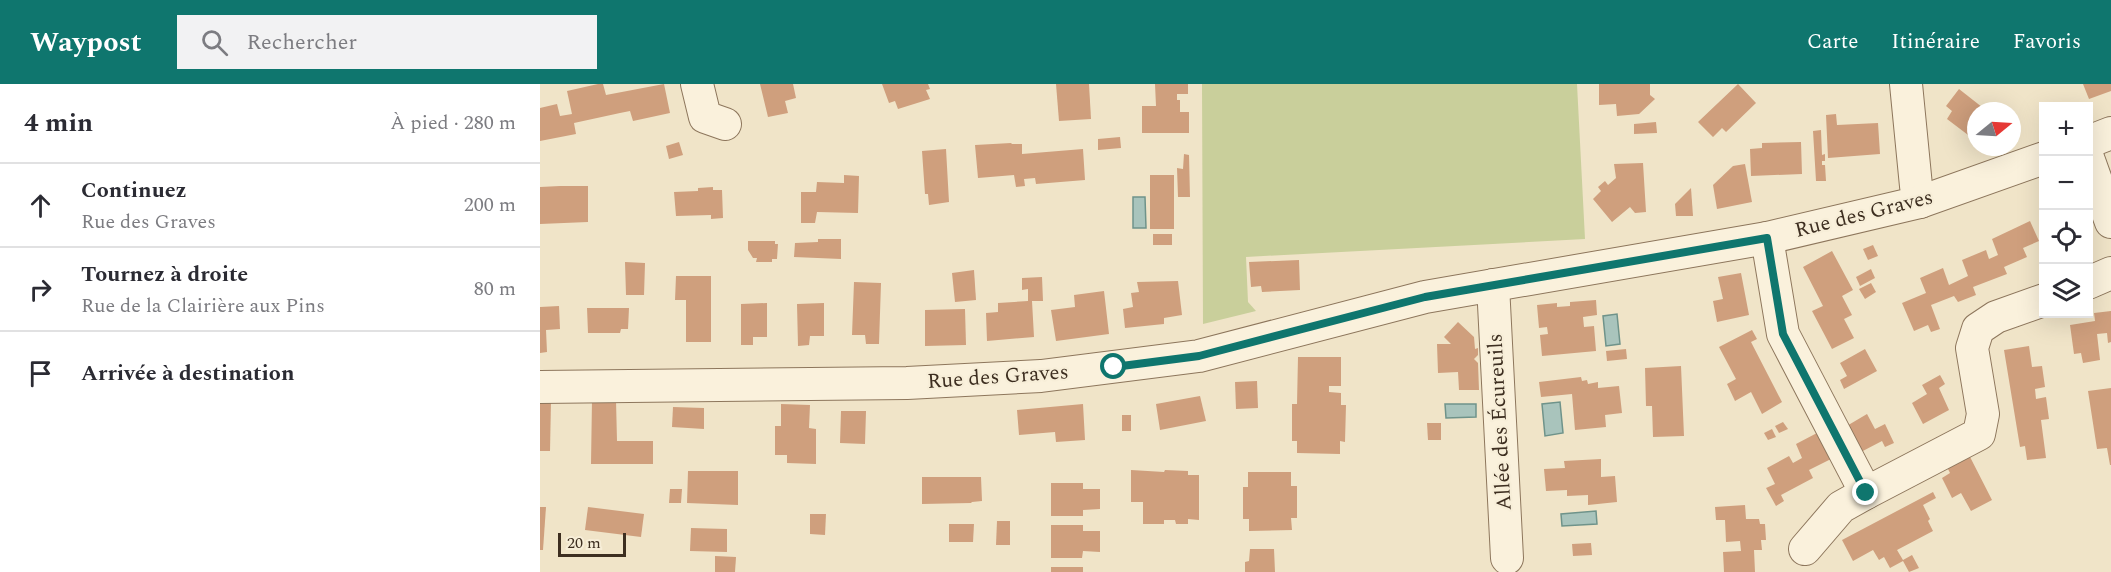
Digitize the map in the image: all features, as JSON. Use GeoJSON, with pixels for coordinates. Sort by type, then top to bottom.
{"type":"FeatureCollection","features":[{"type":"Feature","properties":{"kind":"street"},"geometry":{"type":"LineString","coordinates":[[697,84],[705,117],[725,124]]}},
{"type":"Feature","properties":{"kind":"street"},"geometry":{"type":"LineString","coordinates":[[1906,84],[1916,186],[1920,202]]}},
{"type":"Feature","properties":{"kind":"street"},"geometry":{"type":"LineString","coordinates":[[2093,140],[2111,133]]}},
{"type":"Feature","properties":{"kind":"street","name":"Rue des Graves"},"geometry":{"type":"LineString","coordinates":[[540,387],[907,384],[1041,376],[1199,356],[1425,297],[1767,238],[1920,202],[2039,160]]}},
{"type":"Feature","properties":{"kind":"street"},"geometry":{"type":"LineString","coordinates":[[2093,172],[2111,222]]}},
{"type":"Feature","properties":{"kind":"street"},"geometry":{"type":"LineString","coordinates":[[1767,238],[1783,334],[1866,493]]}},
{"type":"Feature","properties":{"kind":"street"},"geometry":{"type":"LineString","coordinates":[[2093,281],[2111,273]]}},
{"type":"Feature","properties":{"kind":"street","name":"Allée des Écureuils"},"geometry":{"type":"LineString","coordinates":[[1494,285],[1507,558]]}},
{"type":"Feature","properties":{"kind":"street"},"geometry":{"type":"LineString","coordinates":[[1805,549],[1841,507],[1979,434],[1983,414],[1972,348],[1978,329],[1996,317],[2039,301]]}},
{"type":"Feature","properties":{"kind":"green space"},"geometry":{"type":"Polygon","coordinates":[[[1202,84],[1577,84],[1585,239],[1246,257],[1248,302],[1256,311],[1203,324],[1202,84]]]}},
{"type":"Feature","properties":{"kind":"water"},"geometry":{"type":"Polygon","coordinates":[[[1133,197],[1145,197],[1146,228],[1133,228],[1133,197]]]}},
{"type":"Feature","properties":{"kind":"water"},"geometry":{"type":"Polygon","coordinates":[[[1617,314],[1620,344],[1606,346],[1603,316],[1617,314]]]}},
{"type":"Feature","properties":{"kind":"water"},"geometry":{"type":"Polygon","coordinates":[[[1560,402],[1563,433],[1545,436],[1542,404],[1560,402]]]}},
{"type":"Feature","properties":{"kind":"water"},"geometry":{"type":"Polygon","coordinates":[[[1445,404],[1476,404],[1476,417],[1446,418],[1445,404]]]}},
{"type":"Feature","properties":{"kind":"water"},"geometry":{"type":"Polygon","coordinates":[[[1596,511],[1597,524],[1562,526],[1561,514],[1596,511]]]}},
{"type":"Feature","properties":{"kind":"building"},"geometry":{"type":"Polygon","coordinates":[[[603,84],[606,95],[664,84],[670,113],[633,121],[630,111],[620,113],[574,123],[576,134],[540,141],[540,108],[557,104],[560,116],[572,114],[567,91],[603,84]]]}},
{"type":"Feature","properties":{"kind":"building"},"geometry":{"type":"Polygon","coordinates":[[[760,84],[793,84],[796,98],[785,101],[788,113],[768,117],[760,84]]]}},
{"type":"Feature","properties":{"kind":"building"},"geometry":{"type":"Polygon","coordinates":[[[882,84],[928,84],[930,89],[926,90],[930,99],[898,109],[895,101],[889,103],[882,84]]]}},
{"type":"Feature","properties":{"kind":"building"},"geometry":{"type":"Polygon","coordinates":[[[1056,84],[1089,84],[1091,119],[1059,121],[1056,84]]]}},
{"type":"Feature","properties":{"kind":"building"},"geometry":{"type":"Polygon","coordinates":[[[1155,84],[1188,84],[1188,94],[1177,94],[1177,100],[1180,100],[1180,112],[1189,112],[1189,133],[1142,133],[1142,106],[1156,106],[1155,84]]]}},
{"type":"Feature","properties":{"kind":"building"},"geometry":{"type":"Polygon","coordinates":[[[1599,84],[1650,84],[1650,95],[1655,99],[1639,114],[1617,116],[1616,104],[1599,105],[1599,84]]]}},
{"type":"Feature","properties":{"kind":"building"},"geometry":{"type":"Polygon","coordinates":[[[1738,84],[1756,103],[1726,132],[1722,128],[1713,137],[1698,122],[1738,84]]]}},
{"type":"Feature","properties":{"kind":"building"},"geometry":{"type":"Polygon","coordinates":[[[2083,84],[2111,84],[2111,91],[2089,99],[2083,84]]]}},
{"type":"Feature","properties":{"kind":"building"},"geometry":{"type":"Polygon","coordinates":[[[1959,89],[1976,102],[1967,102],[1967,134],[1947,119],[1952,111],[1946,106],[1959,89]]]}},
{"type":"Feature","properties":{"kind":"building"},"geometry":{"type":"Polygon","coordinates":[[[1836,114],[1837,125],[1878,123],[1880,154],[1828,158],[1826,115],[1836,114]]]}},
{"type":"Feature","properties":{"kind":"building"},"geometry":{"type":"Polygon","coordinates":[[[1656,122],[1657,133],[1634,134],[1634,124],[1656,122]]]}},
{"type":"Feature","properties":{"kind":"building"},"geometry":{"type":"Polygon","coordinates":[[[1821,130],[1822,155],[1825,154],[1825,161],[1822,161],[1822,165],[1825,165],[1826,181],[1816,181],[1813,131],[1821,130]]]}},
{"type":"Feature","properties":{"kind":"building"},"geometry":{"type":"Polygon","coordinates":[[[1120,137],[1121,148],[1098,150],[1098,139],[1120,137]]]}},
{"type":"Feature","properties":{"kind":"building"},"geometry":{"type":"Polygon","coordinates":[[[679,142],[683,155],[669,159],[666,146],[679,142]]]}},
{"type":"Feature","properties":{"kind":"building"},"geometry":{"type":"Polygon","coordinates":[[[1801,142],[1802,174],[1751,176],[1750,149],[1762,148],[1762,143],[1801,142]]]}},
{"type":"Feature","properties":{"kind":"building"},"geometry":{"type":"Polygon","coordinates":[[[1022,144],[1022,154],[1083,149],[1085,180],[1036,184],[1035,178],[1024,179],[1025,186],[1016,187],[1014,175],[978,178],[975,145],[1022,144]]]}},
{"type":"Feature","properties":{"kind":"building"},"geometry":{"type":"Polygon","coordinates":[[[946,149],[949,202],[929,205],[928,194],[925,194],[922,151],[946,149]]]}},
{"type":"Feature","properties":{"kind":"building"},"geometry":{"type":"Polygon","coordinates":[[[1184,154],[1189,155],[1190,197],[1178,197],[1177,168],[1183,169],[1184,154]]]}},
{"type":"Feature","properties":{"kind":"building"},"geometry":{"type":"Polygon","coordinates":[[[1643,163],[1646,212],[1635,213],[1630,207],[1612,222],[1593,199],[1601,191],[1598,187],[1605,181],[1608,185],[1616,178],[1614,164],[1643,163]]]}},
{"type":"Feature","properties":{"kind":"building"},"geometry":{"type":"Polygon","coordinates":[[[1745,164],[1752,202],[1717,209],[1713,185],[1733,166],[1745,164]]]}},
{"type":"Feature","properties":{"kind":"building"},"geometry":{"type":"Polygon","coordinates":[[[844,175],[859,176],[858,213],[817,212],[815,223],[801,223],[801,192],[816,192],[817,182],[844,183],[844,175]]]}},
{"type":"Feature","properties":{"kind":"building"},"geometry":{"type":"Polygon","coordinates":[[[1150,175],[1174,175],[1174,229],[1150,229],[1150,175]]]}},
{"type":"Feature","properties":{"kind":"building"},"geometry":{"type":"Polygon","coordinates":[[[588,186],[588,222],[540,224],[540,187],[588,186]]]}},
{"type":"Feature","properties":{"kind":"building"},"geometry":{"type":"Polygon","coordinates":[[[713,187],[713,190],[722,190],[723,218],[711,219],[711,215],[676,216],[674,192],[698,191],[698,188],[713,187]]]}},
{"type":"Feature","properties":{"kind":"building"},"geometry":{"type":"Polygon","coordinates":[[[1691,188],[1693,216],[1676,216],[1675,204],[1691,188]]]}},
{"type":"Feature","properties":{"kind":"building"},"geometry":{"type":"Polygon","coordinates":[[[2030,221],[2039,241],[2023,248],[2027,257],[2004,267],[2007,274],[1973,287],[1976,295],[1958,302],[1954,296],[1931,305],[1940,329],[1931,332],[1928,325],[1914,331],[1902,303],[1926,293],[1920,278],[1943,268],[1949,285],[1968,276],[1962,260],[1986,250],[1989,259],[1998,255],[1992,239],[2030,221]]]}},
{"type":"Feature","properties":{"kind":"building"},"geometry":{"type":"Polygon","coordinates":[[[1153,234],[1172,234],[1172,245],[1153,245],[1153,234]]]}},
{"type":"Feature","properties":{"kind":"building"},"geometry":{"type":"Polygon","coordinates":[[[818,239],[841,239],[841,259],[794,257],[795,243],[818,242],[818,239]]]}},
{"type":"Feature","properties":{"kind":"building"},"geometry":{"type":"Polygon","coordinates":[[[748,241],[775,241],[775,244],[778,244],[777,259],[772,259],[772,262],[756,262],[757,258],[753,258],[748,250],[748,241]]]}},
{"type":"Feature","properties":{"kind":"building"},"geometry":{"type":"Polygon","coordinates":[[[1873,245],[1878,256],[1868,260],[1863,249],[1873,245]]]}},
{"type":"Feature","properties":{"kind":"building"},"geometry":{"type":"Polygon","coordinates":[[[1832,251],[1853,290],[1842,296],[1852,315],[1844,319],[1854,338],[1832,349],[1812,311],[1823,306],[1803,267],[1832,251]]]}},
{"type":"Feature","properties":{"kind":"building"},"geometry":{"type":"Polygon","coordinates":[[[1299,260],[1300,290],[1262,292],[1261,286],[1251,287],[1249,262],[1299,260]]]}},
{"type":"Feature","properties":{"kind":"building"},"geometry":{"type":"Polygon","coordinates":[[[625,262],[645,263],[644,295],[626,295],[625,262]]]}},
{"type":"Feature","properties":{"kind":"building"},"geometry":{"type":"Polygon","coordinates":[[[1871,269],[1875,278],[1860,286],[1856,277],[1871,269]]]}},
{"type":"Feature","properties":{"kind":"building"},"geometry":{"type":"Polygon","coordinates":[[[974,270],[976,300],[955,302],[952,273],[974,270]]]}},
{"type":"Feature","properties":{"kind":"building"},"geometry":{"type":"Polygon","coordinates":[[[1741,273],[1749,315],[1717,322],[1713,301],[1723,299],[1718,277],[1741,273]]]}},
{"type":"Feature","properties":{"kind":"building"},"geometry":{"type":"Polygon","coordinates":[[[676,276],[711,276],[711,342],[686,342],[686,300],[675,300],[676,276]]]}},
{"type":"Feature","properties":{"kind":"building"},"geometry":{"type":"Polygon","coordinates":[[[1042,277],[1043,301],[1032,301],[1034,337],[987,341],[986,313],[998,312],[998,303],[1028,301],[1028,289],[1022,290],[1022,278],[1042,277]]]}},
{"type":"Feature","properties":{"kind":"building"},"geometry":{"type":"Polygon","coordinates":[[[1178,281],[1182,315],[1164,318],[1164,324],[1125,328],[1123,309],[1133,307],[1131,293],[1139,292],[1137,282],[1178,281]]]}},
{"type":"Feature","properties":{"kind":"building"},"geometry":{"type":"Polygon","coordinates":[[[854,282],[881,283],[879,344],[866,344],[865,335],[852,335],[854,282]]]}},
{"type":"Feature","properties":{"kind":"building"},"geometry":{"type":"Polygon","coordinates":[[[1871,283],[1876,292],[1865,299],[1859,289],[1871,283]]]}},
{"type":"Feature","properties":{"kind":"building"},"geometry":{"type":"Polygon","coordinates":[[[1104,291],[1109,334],[1056,341],[1051,310],[1075,307],[1074,295],[1104,291]]]}},
{"type":"Feature","properties":{"kind":"building"},"geometry":{"type":"Polygon","coordinates":[[[1596,300],[1597,315],[1583,317],[1584,327],[1594,326],[1596,351],[1542,356],[1540,335],[1548,334],[1547,327],[1539,328],[1537,305],[1557,303],[1557,307],[1570,306],[1570,302],[1596,300]]]}},
{"type":"Feature","properties":{"kind":"building"},"geometry":{"type":"Polygon","coordinates":[[[767,303],[767,337],[753,337],[753,345],[741,345],[741,304],[767,303]]]}},
{"type":"Feature","properties":{"kind":"building"},"geometry":{"type":"Polygon","coordinates":[[[824,303],[824,336],[810,336],[809,345],[798,346],[797,304],[824,303]]]}},
{"type":"Feature","properties":{"kind":"building"},"geometry":{"type":"Polygon","coordinates":[[[559,306],[560,329],[546,330],[547,352],[540,353],[540,307],[559,306]]]}},
{"type":"Feature","properties":{"kind":"building"},"geometry":{"type":"Polygon","coordinates":[[[587,308],[629,308],[628,329],[621,329],[620,333],[588,333],[587,308]]]}},
{"type":"Feature","properties":{"kind":"building"},"geometry":{"type":"Polygon","coordinates":[[[965,309],[966,345],[925,346],[925,310],[965,309]]]}},
{"type":"Feature","properties":{"kind":"building"},"geometry":{"type":"Polygon","coordinates":[[[2111,311],[2111,342],[2108,343],[2107,333],[2097,334],[2100,360],[2083,363],[2081,353],[2074,354],[2070,325],[2095,321],[2094,313],[2111,311]]]}},
{"type":"Feature","properties":{"kind":"building"},"geometry":{"type":"Polygon","coordinates":[[[1458,322],[1474,337],[1475,349],[1478,348],[1478,355],[1474,359],[1478,363],[1479,390],[1459,390],[1458,372],[1438,373],[1437,344],[1451,344],[1444,337],[1458,322]]]}},
{"type":"Feature","properties":{"kind":"building"},"geometry":{"type":"Polygon","coordinates":[[[1752,330],[1757,339],[1751,342],[1782,402],[1762,414],[1751,392],[1735,401],[1727,384],[1736,379],[1719,347],[1752,330]]]}},
{"type":"Feature","properties":{"kind":"building"},"geometry":{"type":"Polygon","coordinates":[[[2029,346],[2032,367],[2042,366],[2045,387],[2035,389],[2036,399],[2046,397],[2049,419],[2041,420],[2046,458],[2027,460],[2025,446],[2020,447],[2004,350],[2029,346]]]}},
{"type":"Feature","properties":{"kind":"building"},"geometry":{"type":"Polygon","coordinates":[[[1626,349],[1627,359],[1607,361],[1606,351],[1626,349]]]}},
{"type":"Feature","properties":{"kind":"building"},"geometry":{"type":"Polygon","coordinates":[[[1865,349],[1877,371],[1844,389],[1840,380],[1847,376],[1840,363],[1865,349]]]}},
{"type":"Feature","properties":{"kind":"building"},"geometry":{"type":"Polygon","coordinates":[[[1298,357],[1341,357],[1341,386],[1329,386],[1329,392],[1341,393],[1341,405],[1346,405],[1345,442],[1340,441],[1340,454],[1297,453],[1297,441],[1292,441],[1292,404],[1297,404],[1298,357]]]}},
{"type":"Feature","properties":{"kind":"building"},"geometry":{"type":"Polygon","coordinates":[[[1681,366],[1684,436],[1653,437],[1652,406],[1646,406],[1645,368],[1681,366]]]}},
{"type":"Feature","properties":{"kind":"building"},"geometry":{"type":"Polygon","coordinates":[[[1940,375],[1945,384],[1939,388],[1949,410],[1923,424],[1912,403],[1927,394],[1922,385],[1940,375]]]}},
{"type":"Feature","properties":{"kind":"building"},"geometry":{"type":"Polygon","coordinates":[[[1581,377],[1582,381],[1587,380],[1588,384],[1598,382],[1598,388],[1619,386],[1622,413],[1605,415],[1606,427],[1575,430],[1572,394],[1541,397],[1539,382],[1581,377]]]}},
{"type":"Feature","properties":{"kind":"building"},"geometry":{"type":"Polygon","coordinates":[[[1257,381],[1258,408],[1236,409],[1235,382],[1257,381]]]}},
{"type":"Feature","properties":{"kind":"building"},"geometry":{"type":"Polygon","coordinates":[[[2111,388],[2110,465],[2107,448],[2097,449],[2088,391],[2111,388]]]}},
{"type":"Feature","properties":{"kind":"building"},"geometry":{"type":"Polygon","coordinates":[[[1200,396],[1206,421],[1160,430],[1156,404],[1200,396]]]}},
{"type":"Feature","properties":{"kind":"building"},"geometry":{"type":"Polygon","coordinates":[[[592,400],[616,400],[617,441],[653,441],[653,464],[591,464],[592,400]]]}},
{"type":"Feature","properties":{"kind":"building"},"geometry":{"type":"Polygon","coordinates":[[[540,401],[551,401],[550,451],[540,451],[540,401]]]}},
{"type":"Feature","properties":{"kind":"building"},"geometry":{"type":"Polygon","coordinates":[[[781,404],[810,405],[809,428],[816,429],[816,464],[787,463],[787,455],[775,455],[775,426],[781,426],[781,404]]]}},
{"type":"Feature","properties":{"kind":"building"},"geometry":{"type":"Polygon","coordinates":[[[1083,404],[1085,440],[1056,442],[1055,432],[1019,435],[1017,410],[1083,404]]]}},
{"type":"Feature","properties":{"kind":"building"},"geometry":{"type":"Polygon","coordinates":[[[673,407],[704,408],[704,429],[672,427],[673,407]]]}},
{"type":"Feature","properties":{"kind":"building"},"geometry":{"type":"Polygon","coordinates":[[[841,411],[866,411],[865,444],[840,443],[841,411]]]}},
{"type":"Feature","properties":{"kind":"building"},"geometry":{"type":"Polygon","coordinates":[[[1867,414],[1875,429],[1885,424],[1894,443],[1885,447],[1882,441],[1859,453],[1845,427],[1867,414]]]}},
{"type":"Feature","properties":{"kind":"building"},"geometry":{"type":"Polygon","coordinates":[[[1122,415],[1131,415],[1131,431],[1122,431],[1122,415]]]}},
{"type":"Feature","properties":{"kind":"building"},"geometry":{"type":"Polygon","coordinates":[[[1783,422],[1788,429],[1779,433],[1775,426],[1783,422]]]}},
{"type":"Feature","properties":{"kind":"building"},"geometry":{"type":"Polygon","coordinates":[[[1427,423],[1441,423],[1441,440],[1428,440],[1427,423]]]}},
{"type":"Feature","properties":{"kind":"building"},"geometry":{"type":"Polygon","coordinates":[[[1772,429],[1776,437],[1768,440],[1764,433],[1772,429]]]}},
{"type":"Feature","properties":{"kind":"building"},"geometry":{"type":"Polygon","coordinates":[[[1817,433],[1831,459],[1809,470],[1813,478],[1781,495],[1784,501],[1776,506],[1766,488],[1775,484],[1767,468],[1789,456],[1793,463],[1802,458],[1796,444],[1817,433]]]}},
{"type":"Feature","properties":{"kind":"building"},"geometry":{"type":"Polygon","coordinates":[[[1968,453],[1992,500],[1971,511],[1961,493],[1952,498],[1942,478],[1950,473],[1946,465],[1968,453]]]}},
{"type":"Feature","properties":{"kind":"building"},"geometry":{"type":"Polygon","coordinates":[[[1601,459],[1601,477],[1615,476],[1617,502],[1588,505],[1588,495],[1567,496],[1567,490],[1546,491],[1544,469],[1565,468],[1564,461],[1601,459]]]}},
{"type":"Feature","properties":{"kind":"building"},"geometry":{"type":"Polygon","coordinates":[[[1131,470],[1188,471],[1188,475],[1199,475],[1199,520],[1188,519],[1188,524],[1176,524],[1175,520],[1164,520],[1164,524],[1143,524],[1143,502],[1131,502],[1131,470]]]}},
{"type":"Feature","properties":{"kind":"building"},"geometry":{"type":"Polygon","coordinates":[[[688,471],[738,471],[738,505],[687,503],[688,471]]]}},
{"type":"Feature","properties":{"kind":"building"},"geometry":{"type":"Polygon","coordinates":[[[1248,472],[1291,472],[1291,486],[1297,486],[1297,518],[1291,518],[1292,530],[1249,531],[1249,519],[1243,519],[1243,487],[1248,487],[1248,472]]]}},
{"type":"Feature","properties":{"kind":"building"},"geometry":{"type":"Polygon","coordinates":[[[922,477],[981,477],[982,501],[922,504],[922,477]]]}},
{"type":"Feature","properties":{"kind":"building"},"geometry":{"type":"Polygon","coordinates":[[[1051,483],[1083,483],[1083,489],[1100,489],[1100,509],[1083,510],[1083,516],[1051,516],[1051,483]]]}},
{"type":"Feature","properties":{"kind":"building"},"geometry":{"type":"Polygon","coordinates":[[[670,489],[682,489],[681,503],[669,503],[670,489]]]}},
{"type":"Feature","properties":{"kind":"building"},"geometry":{"type":"Polygon","coordinates":[[[1933,492],[1936,498],[1923,505],[1933,531],[1897,550],[1903,560],[1912,555],[1919,568],[1909,572],[1903,561],[1890,568],[1884,557],[1879,560],[1873,550],[1853,561],[1842,540],[1933,492]]]}},
{"type":"Feature","properties":{"kind":"building"},"geometry":{"type":"Polygon","coordinates":[[[1745,505],[1746,519],[1759,519],[1760,524],[1765,524],[1766,540],[1761,540],[1762,550],[1754,550],[1755,572],[1724,572],[1723,552],[1741,551],[1740,541],[1726,542],[1725,520],[1716,520],[1715,507],[1745,505]]]}},
{"type":"Feature","properties":{"kind":"building"},"geometry":{"type":"Polygon","coordinates":[[[540,507],[546,507],[543,550],[540,550],[540,507]]]}},
{"type":"Feature","properties":{"kind":"building"},"geometry":{"type":"Polygon","coordinates":[[[588,507],[644,514],[641,537],[585,530],[588,507]]]}},
{"type":"Feature","properties":{"kind":"building"},"geometry":{"type":"Polygon","coordinates":[[[810,514],[826,514],[825,535],[810,534],[810,514]]]}},
{"type":"Feature","properties":{"kind":"building"},"geometry":{"type":"Polygon","coordinates":[[[997,521],[1010,521],[1010,545],[996,545],[997,521]]]}},
{"type":"Feature","properties":{"kind":"building"},"geometry":{"type":"Polygon","coordinates":[[[949,524],[974,524],[973,542],[949,542],[949,524]]]}},
{"type":"Feature","properties":{"kind":"building"},"geometry":{"type":"Polygon","coordinates":[[[1051,525],[1083,525],[1083,531],[1100,531],[1100,552],[1083,551],[1082,558],[1051,558],[1051,525]]]}},
{"type":"Feature","properties":{"kind":"building"},"geometry":{"type":"Polygon","coordinates":[[[691,528],[727,529],[727,552],[690,551],[691,528]]]}},
{"type":"Feature","properties":{"kind":"building"},"geometry":{"type":"Polygon","coordinates":[[[1591,543],[1592,555],[1573,556],[1572,544],[1591,543]]]}},
{"type":"Feature","properties":{"kind":"building"},"geometry":{"type":"Polygon","coordinates":[[[1250,549],[1274,549],[1275,572],[1245,572],[1245,562],[1249,561],[1250,549]]]}},
{"type":"Feature","properties":{"kind":"building"},"geometry":{"type":"Polygon","coordinates":[[[715,556],[736,557],[735,572],[715,572],[715,556]]]}},
{"type":"Feature","properties":{"kind":"building"},"geometry":{"type":"Polygon","coordinates":[[[1051,567],[1083,567],[1083,572],[1051,572],[1051,567]]]}},
{"type":"Feature","properties":{"kind":"route"},"geometry":{"type":"LineString","coordinates":[[1114,367],[1199,356],[1425,297],[1767,238],[1783,334],[1866,493]]}}]}
